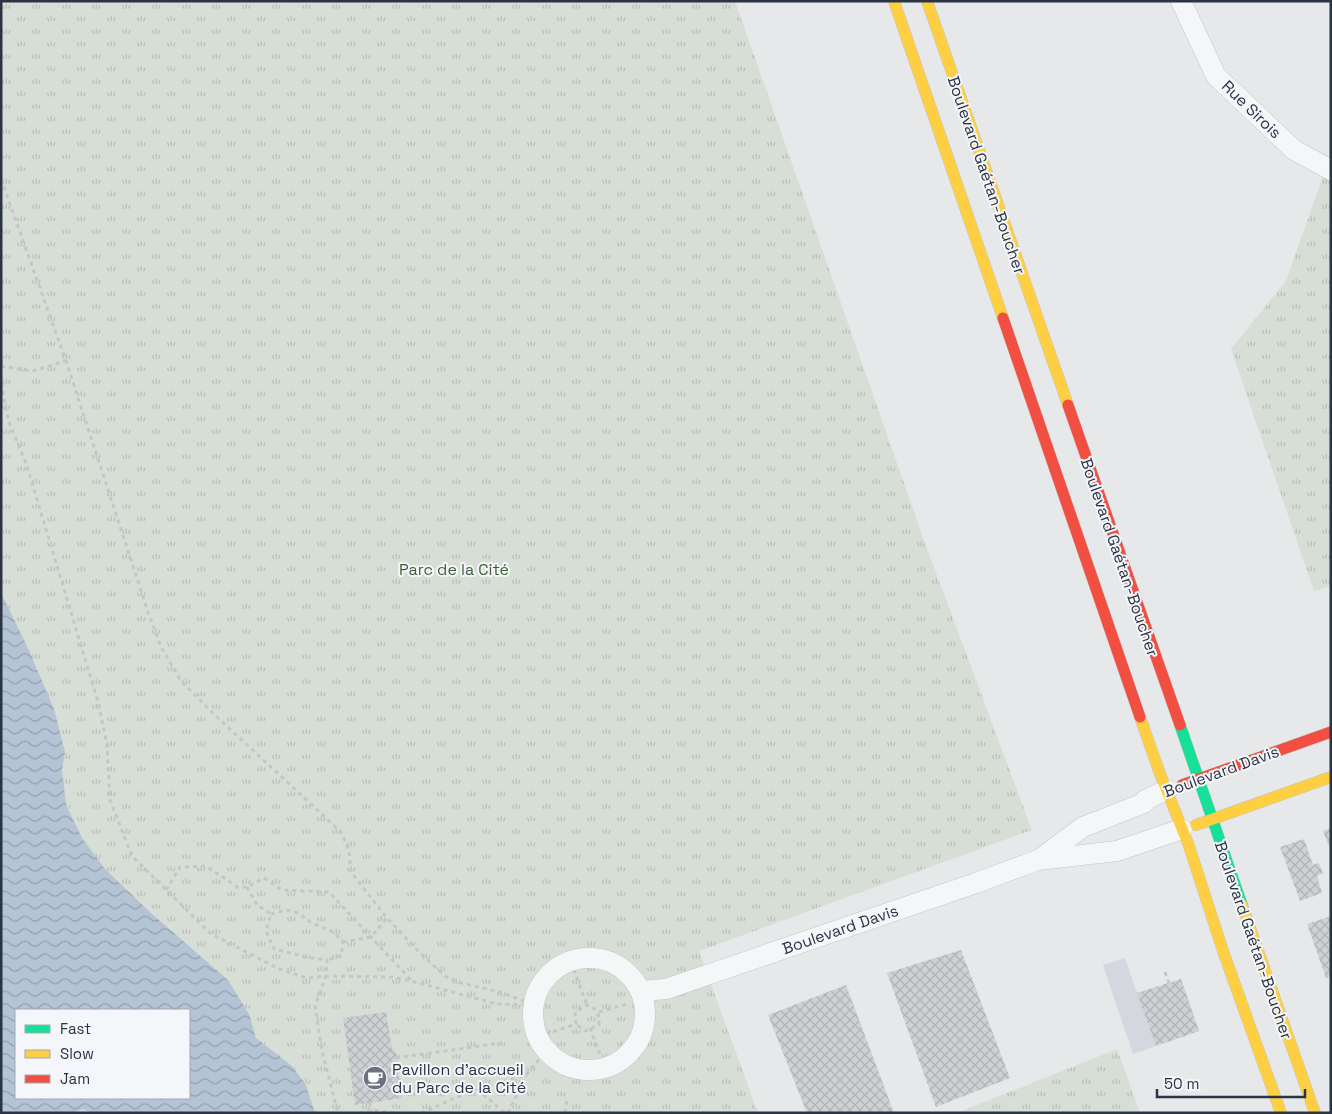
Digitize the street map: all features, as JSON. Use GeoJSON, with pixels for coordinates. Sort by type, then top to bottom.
{"type":"FeatureCollection","features":[{"type":"Feature","properties":{"kind":"main road","name":"Boulevard Gaétan-Boucher"},"geometry":{"type":"LineString","coordinates":[[894,1],[1223,951],[1281,1113]]}},
{"type":"Feature","properties":{"kind":"main road","name":"Boulevard Gaétan-Boucher"},"geometry":{"type":"LineString","coordinates":[[927,1],[1315,1113]]}},
{"type":"Feature","properties":{"kind":"main road","name":"Boulevard Davis"},"geometry":{"type":"LineString","coordinates":[[1167,790],[1331,732]]}},
{"type":"Feature","properties":{"kind":"main road","name":"Boulevard Davis"},"geometry":{"type":"LineString","coordinates":[[1182,829],[1331,777]]}},
{"type":"Feature","properties":{"kind":"street","name":"Rue Sirois"},"geometry":{"type":"LineString","coordinates":[[1181,1],[1216,76],[1294,150],[1331,170]]}},
{"type":"Feature","properties":{"kind":"street","name":"Boulevard Davis"},"geometry":{"type":"LineString","coordinates":[[1038,860],[1083,827],[1144,803],[1145,800],[1167,790]]}},
{"type":"Feature","properties":{"kind":"street","name":"Boulevard Davis"},"geometry":{"type":"LineString","coordinates":[[642,996],[1038,860],[1117,851],[1182,829]]}},
{"type":"Feature","properties":{"kind":"street"},"geometry":{"type":"LineString","coordinates":[[582,959],[600,959],[617,965],[631,976],[642,996],[645,1008],[644,1026],[638,1043],[626,1056],[605,1068],[594,1070],[576,1069],[560,1062],[542,1043],[534,1021],[534,1005],[540,988],[551,974],[571,962],[582,959]]}},
{"type":"Feature","properties":{"kind":"path"},"geometry":{"type":"LineString","coordinates":[[1,179],[66,361],[161,647],[181,681],[341,832],[349,850],[351,872],[387,918],[417,950],[448,978],[500,992],[534,1005]]}},
{"type":"Feature","properties":{"kind":"path"},"geometry":{"type":"LineString","coordinates":[[1,366],[32,371],[66,361]]}},
{"type":"Feature","properties":{"kind":"path"},"geometry":{"type":"LineString","coordinates":[[1,375],[4,406],[26,463],[98,702],[107,744],[110,800],[132,856],[210,933],[279,969],[307,978],[326,976],[393,977],[497,1004],[534,1005]]}},
{"type":"Feature","properties":{"kind":"path"},"geometry":{"type":"LineString","coordinates":[[166,890],[180,867],[198,865],[206,866],[239,888],[248,887],[264,878],[282,890],[329,892],[412,981]]}},
{"type":"Feature","properties":{"kind":"path"},"geometry":{"type":"LineString","coordinates":[[248,887],[257,905],[271,914],[286,910],[298,913],[310,922],[333,932],[342,942],[342,956],[327,960],[274,949],[266,931],[271,914]]}},
{"type":"Feature","properties":{"kind":"path"},"geometry":{"type":"LineString","coordinates":[[342,942],[370,937],[387,918]]}},
{"type":"Feature","properties":{"kind":"path"},"geometry":{"type":"LineString","coordinates":[[327,960],[326,976],[315,1006],[322,1052],[338,1113]]}},
{"type":"Feature","properties":{"kind":"path"},"geometry":{"type":"LineString","coordinates":[[571,962],[587,1005]]}},
{"type":"Feature","properties":{"kind":"path"},"geometry":{"type":"LineString","coordinates":[[1165,972],[1169,983]]}},
{"type":"Feature","properties":{"kind":"path"},"geometry":{"type":"LineString","coordinates":[[599,1012],[642,996]]}},
{"type":"Feature","properties":{"kind":"path"},"geometry":{"type":"LineString","coordinates":[[587,1005],[594,1007],[599,1012],[600,1025],[585,1031],[576,1024],[575,1012],[587,1005]]}},
{"type":"Feature","properties":{"kind":"path"},"geometry":{"type":"LineString","coordinates":[[476,1089],[506,1113],[542,1043],[576,1024]]}},
{"type":"Feature","properties":{"kind":"path"},"geometry":{"type":"LineString","coordinates":[[590,1028],[605,1068]]}},
{"type":"Feature","properties":{"kind":"path"},"geometry":{"type":"LineString","coordinates":[[396,1058],[500,1043]]}},
{"type":"Feature","properties":{"kind":"path"},"geometry":{"type":"LineString","coordinates":[[420,1113],[476,1089],[526,1075]]}},
{"type":"Feature","properties":{"kind":"path"},"geometry":{"type":"LineString","coordinates":[[565,1113],[567,1097]]}},
{"type":"Feature","properties":{"kind":"path"},"geometry":{"type":"LineString","coordinates":[[369,1102],[373,1110]]}},
{"type":"Feature","properties":{"kind":"path"},"geometry":{"type":"LineString","coordinates":[[359,1113],[373,1110],[397,1113]]}},
{"type":"Feature","properties":{"kind":"shaded area"},"geometry":{"type":"Polygon","coordinates":[[[1125,958],[1137,993],[1181,979],[1199,1031],[1133,1054],[1103,965],[1125,958]]]}},
{"type":"Feature","properties":{"kind":"green space","name":"Parc de la Cité"},"geometry":{"type":"Polygon","coordinates":[[[1,1],[735,1],[926,546],[1032,830],[699,951],[758,1113],[1,1113],[1,1]]]}},
{"type":"Feature","properties":{"kind":"green space"},"geometry":{"type":"Polygon","coordinates":[[[1326,168],[1331,170],[1331,586],[1314,591],[1231,349],[1286,281],[1326,168]]]}},
{"type":"Feature","properties":{"kind":"green space"},"geometry":{"type":"Polygon","coordinates":[[[1117,1049],[1140,1113],[957,1113],[1117,1049]]]}},
{"type":"Feature","properties":{"kind":"water"},"geometry":{"type":"Polygon","coordinates":[[[1,593],[27,646],[54,709],[65,752],[62,770],[66,805],[82,838],[105,869],[151,913],[228,980],[249,1014],[256,1038],[292,1066],[306,1085],[314,1110],[318,1113],[92,1113],[83,1109],[72,1113],[1,1113],[1,593]]]}},
{"type":"Feature","properties":{"kind":"building"},"geometry":{"type":"Polygon","coordinates":[[[1331,828],[1331,851],[1323,831],[1331,828]]]}},
{"type":"Feature","properties":{"kind":"building"},"geometry":{"type":"Polygon","coordinates":[[[1304,839],[1313,865],[1319,863],[1323,873],[1317,876],[1322,893],[1300,901],[1280,847],[1304,839]]]}},
{"type":"Feature","properties":{"kind":"building"},"geometry":{"type":"Polygon","coordinates":[[[1331,916],[1331,976],[1326,978],[1307,924],[1331,916]]]}},
{"type":"Feature","properties":{"kind":"building"},"geometry":{"type":"Polygon","coordinates":[[[961,950],[1010,1078],[936,1107],[887,973],[961,950]]]}},
{"type":"Feature","properties":{"kind":"building"},"geometry":{"type":"Polygon","coordinates":[[[1181,979],[1199,1031],[1156,1046],[1137,993],[1181,979]]]}},
{"type":"Feature","properties":{"kind":"building"},"geometry":{"type":"Polygon","coordinates":[[[846,985],[894,1113],[807,1113],[768,1015],[846,985]]]}},
{"type":"Feature","properties":{"kind":"building","name":"Pavillon d'accueil du Parc de la Cité"},"geometry":{"type":"Polygon","coordinates":[[[386,1012],[392,1049],[395,1049],[402,1098],[355,1105],[343,1018],[386,1012]]]}},
{"type":"Feature","properties":{"kind":"traffic: fast"},"geometry":{"type":"LineString","coordinates":[[1180,725],[1242,905]]}},
{"type":"Feature","properties":{"kind":"traffic: slow"},"geometry":{"type":"LineString","coordinates":[[894,1],[1003,318]]}},
{"type":"Feature","properties":{"kind":"traffic: slow"},"geometry":{"type":"LineString","coordinates":[[927,1],[1068,405]]}},
{"type":"Feature","properties":{"kind":"traffic: slow"},"geometry":{"type":"LineString","coordinates":[[1140,717],[1189,846],[1223,951],[1281,1113]]}},
{"type":"Feature","properties":{"kind":"traffic: slow"},"geometry":{"type":"LineString","coordinates":[[1196,825],[1331,777]]}},
{"type":"Feature","properties":{"kind":"traffic: slow"},"geometry":{"type":"LineString","coordinates":[[1242,905],[1315,1113]]}},
{"type":"Feature","properties":{"kind":"traffic: jam"},"geometry":{"type":"LineString","coordinates":[[1003,318],[1140,717]]}},
{"type":"Feature","properties":{"kind":"traffic: jam"},"geometry":{"type":"LineString","coordinates":[[1068,405],[1180,725]]}},
{"type":"Feature","properties":{"kind":"traffic: jam"},"geometry":{"type":"LineString","coordinates":[[1182,785],[1331,732]]}},
{"type":"Feature","properties":{"kind":"place","name":"Pavillon d'accueil du Parc de la Cité"},"geometry":{"type":"Point","coordinates":[375,1078]}}]}
